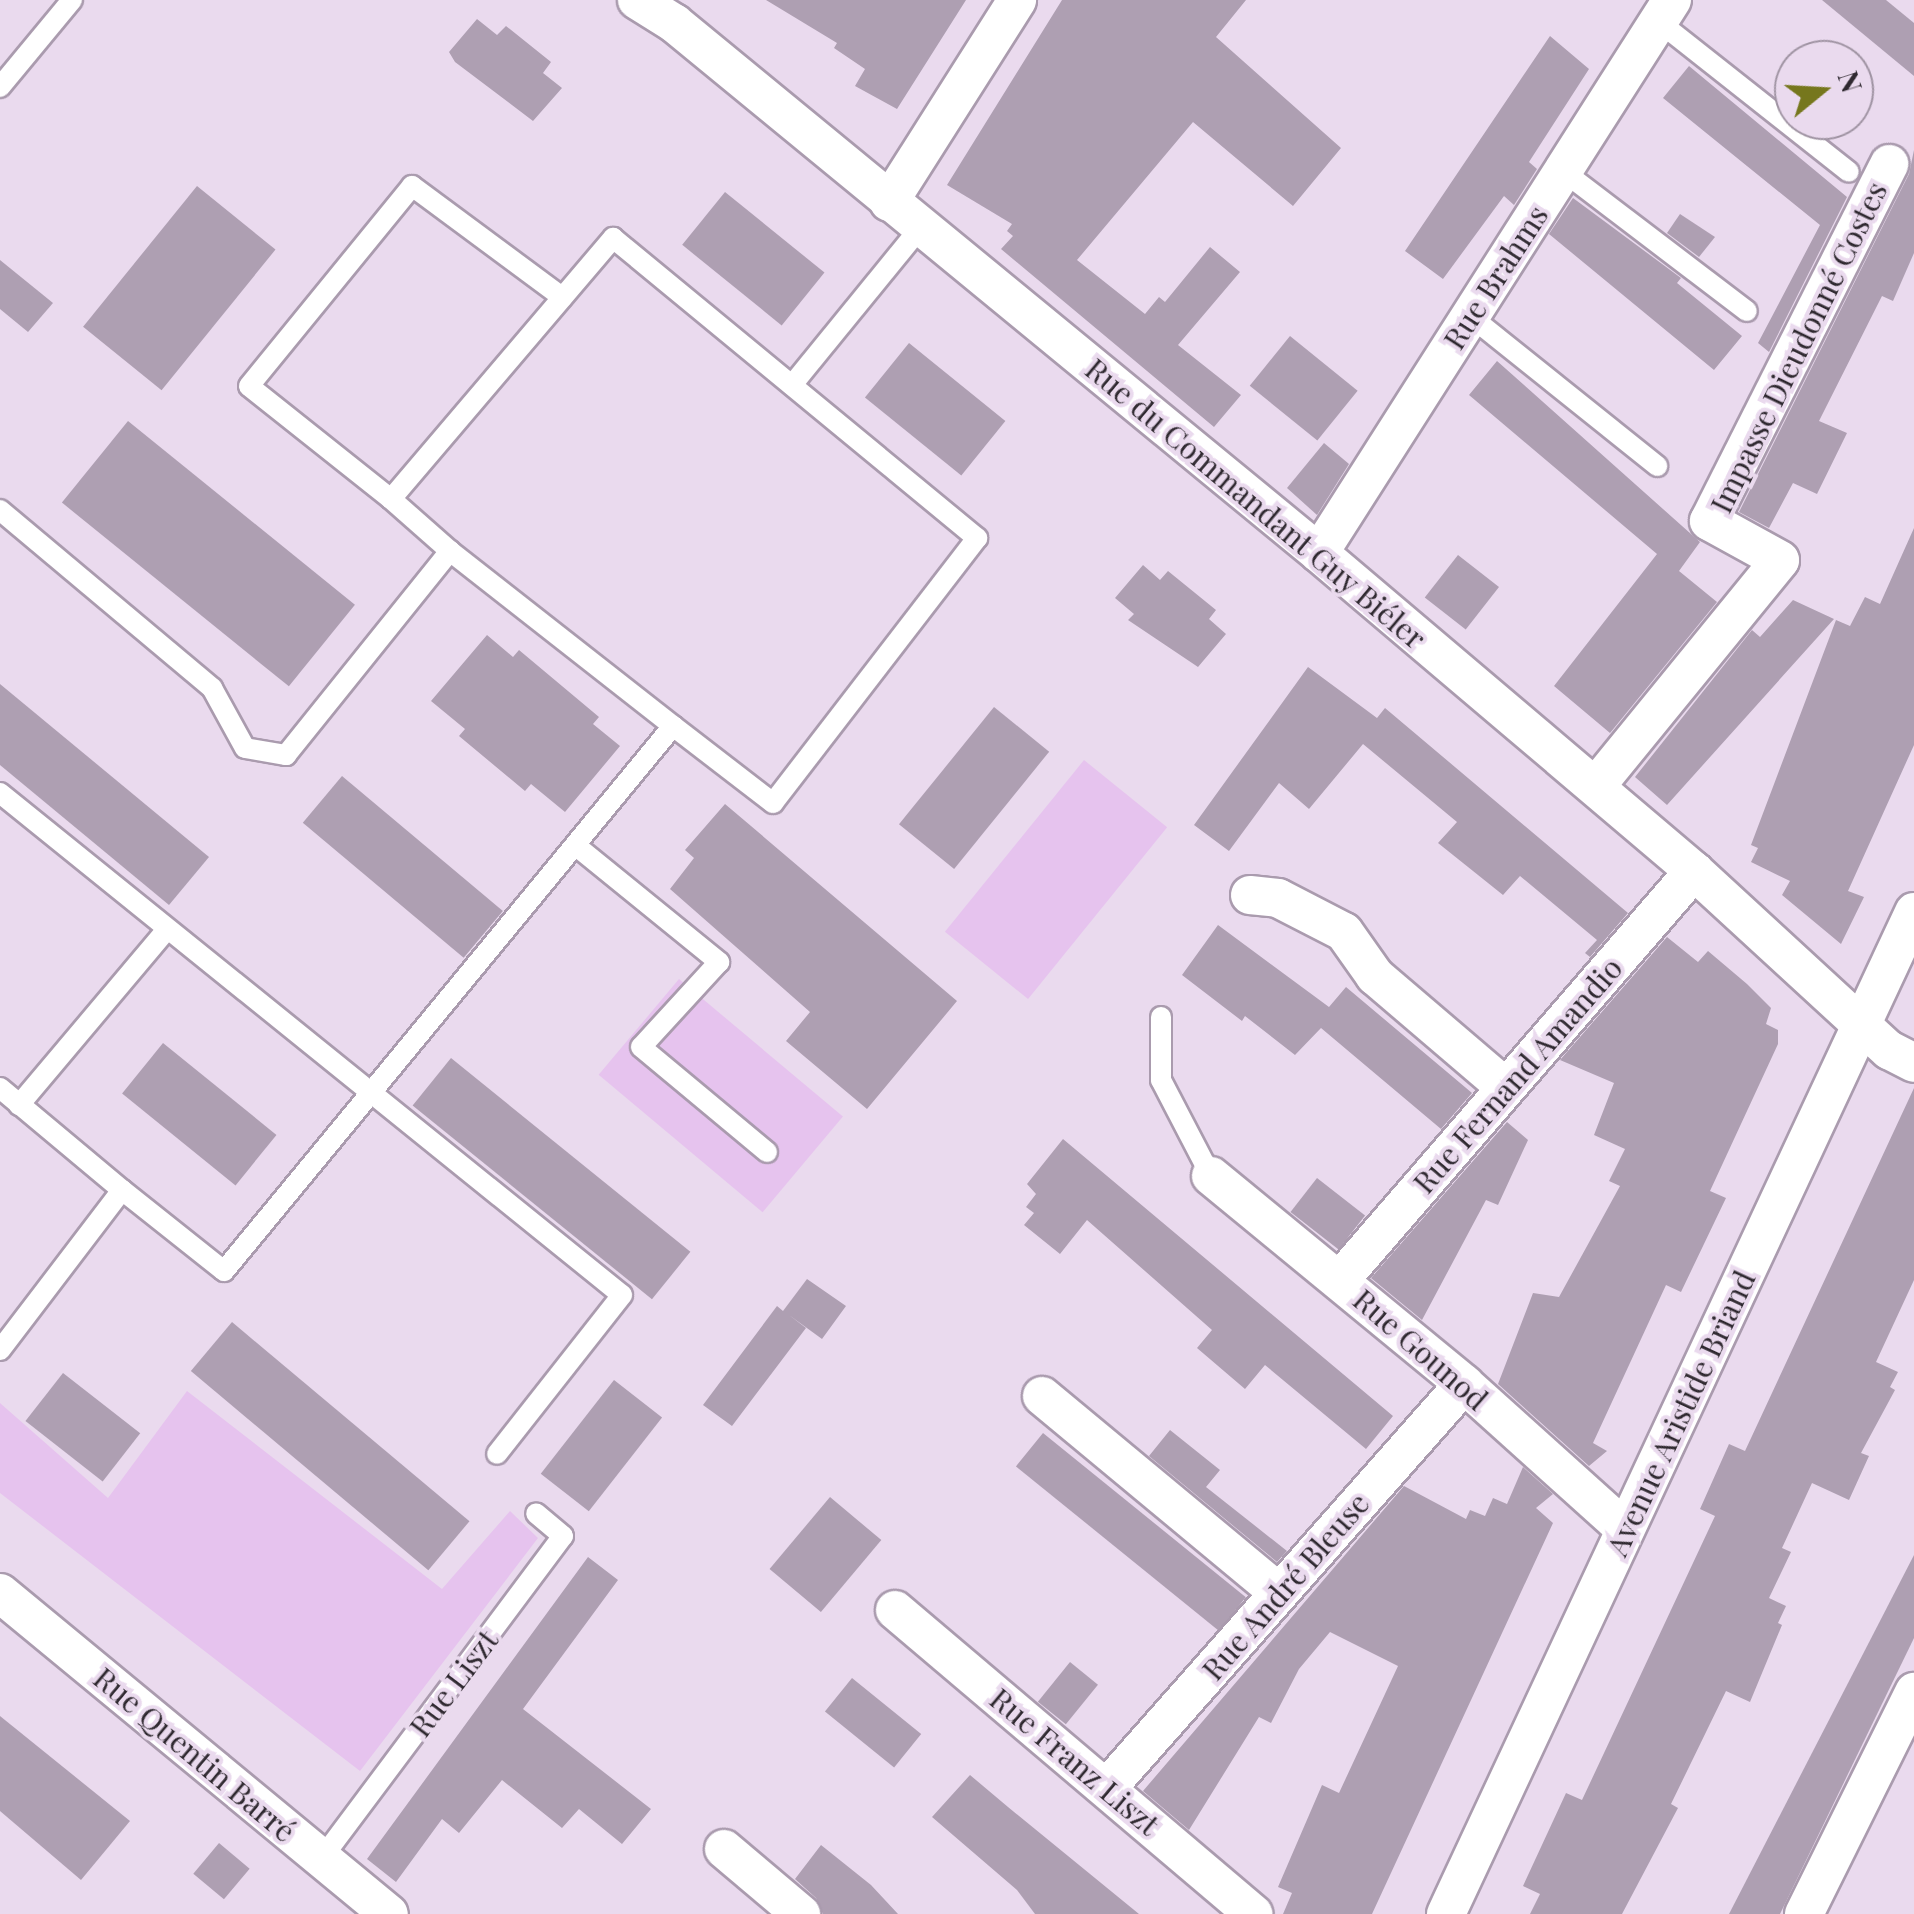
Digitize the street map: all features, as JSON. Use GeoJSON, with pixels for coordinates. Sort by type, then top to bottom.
{"type":"FeatureCollection","features":[{"type":"Feature","properties":{"kind":"street","name":"Rue du Commandant Guy Biéler"},"geometry":{"type":"LineString","coordinates":[[637,0],[674,22],[1319,553],[1596,786],[1863,1022],[1889,1050],[1914,1063]]}},
{"type":"Feature","properties":{"kind":"street"},"geometry":{"type":"LineString","coordinates":[[889,202],[1017,0]]}},
{"type":"Feature","properties":{"kind":"street","name":"Rue Brahms"},"geometry":{"type":"LineString","coordinates":[[1319,553],[1665,11]]}},
{"type":"Feature","properties":{"kind":"street","name":"Impasse Dieudonné Costes"},"geometry":{"type":"LineString","coordinates":[[1596,786],[1780,560],[1709,521],[1888,164]]}},
{"type":"Feature","properties":{"kind":"street","name":"Rue Fernand Amandio"},"geometry":{"type":"LineString","coordinates":[[1340,1280],[1694,872]]}},
{"type":"Feature","properties":{"kind":"street"},"geometry":{"type":"LineString","coordinates":[[1250,895],[1278,898],[1344,932],[1375,976],[1504,1087]]}},
{"type":"Feature","properties":{"kind":"street","name":"Avenue Aristide Briand"},"geometry":{"type":"LineString","coordinates":[[1446,1914],[1914,912]]}},
{"type":"Feature","properties":{"kind":"street","name":"Rue Gounod"},"geometry":{"type":"LineString","coordinates":[[1211,1176],[1464,1384],[1624,1528]]}},
{"type":"Feature","properties":{"kind":"street","name":"Rue André Bleuse"},"geometry":{"type":"LineString","coordinates":[[1107,1788],[1464,1384]]}},
{"type":"Feature","properties":{"kind":"street"},"geometry":{"type":"LineString","coordinates":[[1042,1396],[1279,1593]]}},
{"type":"Feature","properties":{"kind":"street","name":"Rue Quentin Barré"},"geometry":{"type":"LineString","coordinates":[[0,1593],[390,1914]]}},
{"type":"Feature","properties":{"kind":"street","name":"Rue Franz Liszt"},"geometry":{"type":"LineString","coordinates":[[895,1610],[1107,1788],[1214,1901],[1254,1914]]}},
{"type":"Feature","properties":{"kind":"street"},"geometry":{"type":"LineString","coordinates":[[1804,1914],[1914,1692]]}},
{"type":"Feature","properties":{"kind":"street"},"geometry":{"type":"LineString","coordinates":[[724,1849],[801,1914]]}},
{"type":"Feature","properties":{"kind":"lane"},"geometry":{"type":"LineString","coordinates":[[0,87],[72,0]]}},
{"type":"Feature","properties":{"kind":"lane"},"geometry":{"type":"LineString","coordinates":[[1665,11],[1849,172]]}},
{"type":"Feature","properties":{"kind":"lane"},"geometry":{"type":"LineString","coordinates":[[1563,171],[1748,311]]}},
{"type":"Feature","properties":{"kind":"lane"},"geometry":{"type":"LineString","coordinates":[[390,500],[562,298],[613,238],[977,538],[773,803],[450,551],[249,386],[412,186],[562,298]]}},
{"type":"Feature","properties":{"kind":"lane"},"geometry":{"type":"LineString","coordinates":[[792,385],[921,228]]}},
{"type":"Feature","properties":{"kind":"lane"},"geometry":{"type":"LineString","coordinates":[[1470,316],[1657,466]]}},
{"type":"Feature","properties":{"kind":"lane"},"geometry":{"type":"LineString","coordinates":[[0,510],[212,688],[245,748],[286,755],[450,551]]}},
{"type":"Feature","properties":{"kind":"lane"},"geometry":{"type":"LineString","coordinates":[[0,1088],[224,1272],[673,726]]}},
{"type":"Feature","properties":{"kind":"lane"},"geometry":{"type":"LineString","coordinates":[[0,793],[622,1295],[497,1454]]}},
{"type":"Feature","properties":{"kind":"lane"},"geometry":{"type":"LineString","coordinates":[[575,845],[718,962],[641,1047],[766,1152]]}},
{"type":"Feature","properties":{"kind":"lane"},"geometry":{"type":"LineString","coordinates":[[20,1104],[168,928]]}},
{"type":"Feature","properties":{"kind":"lane"},"geometry":{"type":"LineString","coordinates":[[1161,1016],[1161,1080],[1211,1176]]}},
{"type":"Feature","properties":{"kind":"lane"},"geometry":{"type":"LineString","coordinates":[[0,1350],[122,1190]]}},
{"type":"Feature","properties":{"kind":"lane","name":"Rue Liszt"},"geometry":{"type":"LineString","coordinates":[[322,1858],[563,1536],[536,1513]]}},
{"type":"Feature","properties":{"kind":"shaded area"},"geometry":{"type":"Polygon","coordinates":[[[1084,760],[1167,827],[1028,999],[945,932],[1084,760]]]}},
{"type":"Feature","properties":{"kind":"shaded area"},"geometry":{"type":"Polygon","coordinates":[[[679,979],[843,1117],[763,1212],[599,1075],[679,979]]]}},
{"type":"Feature","properties":{"kind":"shaded area"},"geometry":{"type":"Polygon","coordinates":[[[187,1391],[442,1589],[510,1511],[538,1538],[360,1771],[0,1493],[0,1403],[108,1498],[187,1391]]]}},
{"type":"Feature","properties":{"kind":"building"},"geometry":{"type":"Polygon","coordinates":[[[766,0],[966,0],[897,109],[855,86],[865,69],[834,48],[837,43],[766,0]]]}},
{"type":"Feature","properties":{"kind":"building"},"geometry":{"type":"Polygon","coordinates":[[[1062,0],[1246,0],[1216,37],[1341,148],[1293,206],[1193,122],[1077,260],[1145,314],[1159,297],[1165,302],[1210,247],[1240,272],[1178,345],[1241,395],[1214,427],[1001,249],[1013,236],[1007,231],[1012,224],[947,185],[1062,0]]]}},
{"type":"Feature","properties":{"kind":"building"},"geometry":{"type":"Polygon","coordinates":[[[1822,0],[1886,0],[1914,23],[1914,76],[1822,0]]]}},
{"type":"Feature","properties":{"kind":"building"},"geometry":{"type":"Polygon","coordinates":[[[477,19],[497,35],[506,26],[551,62],[543,73],[562,88],[533,121],[455,62],[449,52],[477,19]]]}},
{"type":"Feature","properties":{"kind":"building"},"geometry":{"type":"Polygon","coordinates":[[[1550,36],[1589,69],[1529,162],[1537,169],[1514,205],[1504,196],[1443,279],[1405,251],[1550,36]]]}},
{"type":"Feature","properties":{"kind":"building"},"geometry":{"type":"Polygon","coordinates":[[[1689,66],[1847,197],[1769,352],[1758,343],[1820,225],[1663,98],[1689,66]]]}},
{"type":"Feature","properties":{"kind":"building"},"geometry":{"type":"Polygon","coordinates":[[[1914,150],[1914,253],[1893,301],[1882,296],[1819,421],[1847,433],[1817,494],[1793,483],[1769,528],[1739,512],[1909,174],[1914,150]]]}},
{"type":"Feature","properties":{"kind":"building"},"geometry":{"type":"Polygon","coordinates":[[[197,186],[275,250],[162,390],[83,327],[197,186]]]}},
{"type":"Feature","properties":{"kind":"building"},"geometry":{"type":"Polygon","coordinates":[[[725,192],[824,273],[782,325],[682,245],[725,192]]]}},
{"type":"Feature","properties":{"kind":"building"},"geometry":{"type":"Polygon","coordinates":[[[1573,198],[1681,278],[1677,283],[1742,336],[1714,370],[1549,234],[1573,198]]]}},
{"type":"Feature","properties":{"kind":"building"},"geometry":{"type":"Polygon","coordinates":[[[1680,214],[1715,237],[1699,257],[1667,233],[1680,214]]]}},
{"type":"Feature","properties":{"kind":"building"},"geometry":{"type":"Polygon","coordinates":[[[0,260],[53,303],[28,332],[0,309],[0,260]]]}},
{"type":"Feature","properties":{"kind":"building"},"geometry":{"type":"Polygon","coordinates":[[[1290,336],[1358,391],[1317,440],[1250,386],[1290,336]]]}},
{"type":"Feature","properties":{"kind":"building"},"geometry":{"type":"Polygon","coordinates":[[[909,343],[1005,421],[961,475],[865,397],[909,343]]]}},
{"type":"Feature","properties":{"kind":"building"},"geometry":{"type":"Polygon","coordinates":[[[1497,361],[1700,542],[1679,571],[1717,602],[1610,733],[1554,686],[1657,554],[1469,395],[1497,361]]]}},
{"type":"Feature","properties":{"kind":"building"},"geometry":{"type":"Polygon","coordinates":[[[128,421],[355,605],[289,686],[62,503],[128,421]]]}},
{"type":"Feature","properties":{"kind":"building"},"geometry":{"type":"Polygon","coordinates":[[[1324,443],[1349,464],[1317,515],[1287,488],[1324,443]]]}},
{"type":"Feature","properties":{"kind":"building"},"geometry":{"type":"Polygon","coordinates":[[[1914,528],[1914,745],[1848,891],[1864,897],[1841,944],[1782,895],[1790,881],[1751,862],[1758,848],[1751,845],[1836,620],[1850,626],[1865,597],[1880,604],[1914,528]]]}},
{"type":"Feature","properties":{"kind":"building"},"geometry":{"type":"Polygon","coordinates":[[[1458,555],[1499,587],[1466,630],[1425,598],[1458,555]]]}},
{"type":"Feature","properties":{"kind":"building"},"geometry":{"type":"Polygon","coordinates":[[[1143,565],[1160,580],[1168,571],[1216,610],[1209,619],[1226,634],[1198,667],[1128,620],[1134,614],[1115,598],[1143,565]]]}},
{"type":"Feature","properties":{"kind":"building"},"geometry":{"type":"Polygon","coordinates":[[[1793,600],[1834,619],[1667,805],[1635,777],[1752,630],[1760,637],[1793,600]]]}},
{"type":"Feature","properties":{"kind":"building"},"geometry":{"type":"Polygon","coordinates":[[[487,635],[513,657],[519,650],[599,717],[593,724],[620,746],[565,812],[531,784],[525,791],[459,736],[465,729],[431,701],[487,635]]]}},
{"type":"Feature","properties":{"kind":"building"},"geometry":{"type":"Polygon","coordinates":[[[1308,667],[1377,718],[1385,708],[1628,913],[1590,957],[1585,953],[1597,940],[1520,876],[1503,895],[1438,843],[1457,822],[1363,744],[1309,809],[1279,783],[1229,851],[1194,825],[1308,667]]]}},
{"type":"Feature","properties":{"kind":"building"},"geometry":{"type":"Polygon","coordinates":[[[0,684],[209,857],[169,905],[0,765],[0,684]]]}},
{"type":"Feature","properties":{"kind":"building"},"geometry":{"type":"Polygon","coordinates":[[[994,707],[1049,752],[954,869],[899,824],[994,707]]]}},
{"type":"Feature","properties":{"kind":"building"},"geometry":{"type":"Polygon","coordinates":[[[342,776],[503,911],[464,958],[303,823],[342,776]]]}},
{"type":"Feature","properties":{"kind":"building"},"geometry":{"type":"Polygon","coordinates":[[[725,804],[957,1001],[867,1109],[786,1041],[810,1012],[670,889],[694,858],[685,850],[725,804]]]}},
{"type":"Feature","properties":{"kind":"building"},"geometry":{"type":"Polygon","coordinates":[[[1218,925],[1329,1007],[1346,987],[1472,1093],[1441,1129],[1321,1028],[1295,1055],[1245,1016],[1242,1021],[1182,975],[1218,925]]]}},
{"type":"Feature","properties":{"kind":"building"},"geometry":{"type":"Polygon","coordinates":[[[1667,937],[1698,962],[1708,951],[1747,984],[1771,1008],[1766,1024],[1778,1030],[1778,1044],[1710,1191],[1726,1198],[1681,1292],[1666,1285],[1593,1443],[1607,1451],[1589,1466],[1498,1384],[1533,1293],[1559,1297],[1620,1186],[1609,1181],[1625,1149],[1594,1135],[1614,1083],[1560,1060],[1667,937]]]}},
{"type":"Feature","properties":{"kind":"building"},"geometry":{"type":"Polygon","coordinates":[[[163,1043],[276,1135],[236,1185],[122,1094],[163,1043]]]}},
{"type":"Feature","properties":{"kind":"building"},"geometry":{"type":"Polygon","coordinates":[[[451,1058],[690,1252],[652,1299],[413,1105],[451,1058]]]}},
{"type":"Feature","properties":{"kind":"building"},"geometry":{"type":"Polygon","coordinates":[[[1914,1088],[1914,1280],[1876,1362],[1898,1372],[1890,1387],[1895,1390],[1861,1453],[1869,1456],[1849,1500],[1812,1483],[1782,1548],[1791,1552],[1769,1598],[1786,1606],[1750,1702],[1726,1691],[1671,1804],[1678,1808],[1622,1914],[1530,1914],[1540,1894],[1523,1886],[1566,1793],[1582,1800],[1715,1516],[1700,1509],[1729,1444],[1745,1451],[1914,1088]]]}},
{"type":"Feature","properties":{"kind":"building"},"geometry":{"type":"Polygon","coordinates":[[[1507,1122],[1528,1140],[1498,1205],[1486,1200],[1422,1320],[1371,1278],[1507,1122]]]}},
{"type":"Feature","properties":{"kind":"building"},"geometry":{"type":"Polygon","coordinates":[[[1063,1139],[1393,1416],[1366,1449],[1265,1365],[1245,1389],[1197,1348],[1212,1330],[1087,1220],[1060,1254],[1024,1225],[1034,1213],[1026,1207],[1036,1194],[1027,1184],[1063,1139]]]}},
{"type":"Feature","properties":{"kind":"building"},"geometry":{"type":"Polygon","coordinates":[[[1317,1178],[1365,1216],[1339,1249],[1291,1212],[1317,1178]]]}},
{"type":"Feature","properties":{"kind":"building"},"geometry":{"type":"Polygon","coordinates":[[[807,1279],[846,1306],[822,1339],[789,1315],[806,1328],[732,1426],[703,1405],[777,1306],[783,1311],[807,1279]]]}},
{"type":"Feature","properties":{"kind":"building"},"geometry":{"type":"Polygon","coordinates":[[[232,1322],[469,1521],[428,1570],[191,1371],[232,1322]]]}},
{"type":"Feature","properties":{"kind":"building"},"geometry":{"type":"Polygon","coordinates":[[[63,1373],[140,1433],[103,1481],[25,1421],[63,1373]]]}},
{"type":"Feature","properties":{"kind":"building"},"geometry":{"type":"Polygon","coordinates":[[[614,1380],[662,1418],[589,1511],[541,1474],[614,1380]]]}},
{"type":"Feature","properties":{"kind":"building"},"geometry":{"type":"Polygon","coordinates":[[[1170,1430],[1220,1470],[1206,1487],[1287,1551],[1277,1562],[1149,1456],[1170,1430]]]}},
{"type":"Feature","properties":{"kind":"building"},"geometry":{"type":"Polygon","coordinates":[[[1043,1433],[1246,1597],[1219,1631],[1016,1466],[1043,1433]]]}},
{"type":"Feature","properties":{"kind":"building"},"geometry":{"type":"Polygon","coordinates":[[[1523,1467],[1553,1494],[1536,1508],[1553,1523],[1372,1914],[1283,1914],[1292,1893],[1278,1887],[1322,1785],[1339,1793],[1398,1666],[1330,1632],[1299,1669],[1271,1723],[1259,1717],[1189,1830],[1143,1791],[1404,1486],[1466,1519],[1470,1510],[1485,1516],[1493,1498],[1507,1504],[1523,1467]]]}},
{"type":"Feature","properties":{"kind":"building"},"geometry":{"type":"Polygon","coordinates":[[[830,1497],[881,1540],[821,1612],[770,1569],[830,1497]]]}},
{"type":"Feature","properties":{"kind":"building"},"geometry":{"type":"Polygon","coordinates":[[[1914,1555],[1914,1638],[1780,1914],[1729,1914],[1914,1555]]]}},
{"type":"Feature","properties":{"kind":"building"},"geometry":{"type":"Polygon","coordinates":[[[588,1557],[618,1580],[523,1709],[651,1809],[622,1844],[579,1809],[562,1828],[502,1780],[459,1833],[442,1819],[396,1882],[367,1859],[588,1557]]]}},
{"type":"Feature","properties":{"kind":"building"},"geometry":{"type":"Polygon","coordinates":[[[1070,1662],[1098,1685],[1066,1724],[1038,1702],[1070,1662]]]}},
{"type":"Feature","properties":{"kind":"building"},"geometry":{"type":"Polygon","coordinates":[[[852,1678],[921,1734],[894,1767],[825,1711],[852,1678]]]}},
{"type":"Feature","properties":{"kind":"building"},"geometry":{"type":"Polygon","coordinates":[[[0,1716],[130,1821],[81,1880],[0,1811],[0,1716]]]}},
{"type":"Feature","properties":{"kind":"building"},"geometry":{"type":"Polygon","coordinates":[[[970,1775],[1139,1914],[1035,1914],[1017,1890],[932,1817],[970,1775]]]}},
{"type":"Feature","properties":{"kind":"building"},"geometry":{"type":"Polygon","coordinates":[[[219,1843],[250,1869],[224,1899],[193,1874],[219,1843]]]}},
{"type":"Feature","properties":{"kind":"building"},"geometry":{"type":"Polygon","coordinates":[[[821,1845],[871,1885],[898,1914],[823,1914],[816,1898],[795,1879],[821,1845]]]}}]}
